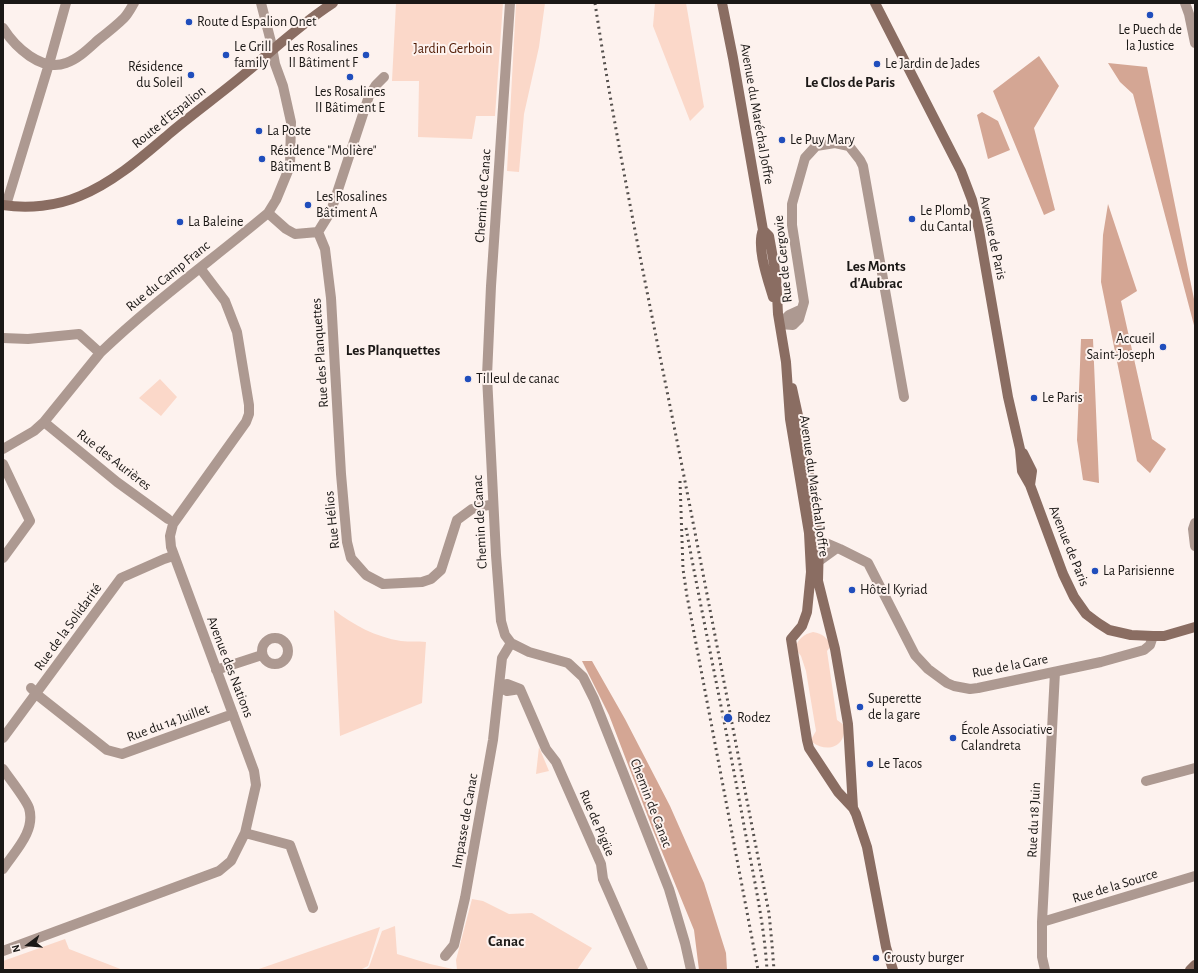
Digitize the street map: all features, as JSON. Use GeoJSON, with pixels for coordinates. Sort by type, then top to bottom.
{"type":"FeatureCollection","features":[{"type":"Feature","properties":{"kind":"main road","name":"Route d'Espalion"},"geometry":{"type":"LineString","coordinates":[[5,205],[55,205],[80,196],[98,187],[144,155],[304,24],[333,3]]}},
{"type":"Feature","properties":{"kind":"main road","name":"Avenue du Maréchal Joffre"},"geometry":{"type":"LineString","coordinates":[[722,3],[763,230],[760,238],[765,271],[779,319],[786,362],[801,429],[819,540],[818,581],[835,649],[848,724],[853,808],[867,847],[886,947],[893,970]]}},
{"type":"Feature","properties":{"kind":"main road","name":"Avenue de Paris"},"geometry":{"type":"LineString","coordinates":[[875,3],[961,171],[972,200],[979,230],[1008,398],[1020,449],[1032,471],[1030,485],[1063,574],[1074,597],[1086,614],[1109,630],[1131,635],[1164,636],[1195,627]]}},
{"type":"Feature","properties":{"kind":"main road","name":"Avenue du Maréchal Joffre"},"geometry":{"type":"LineString","coordinates":[[786,362],[790,419],[809,533],[811,572],[807,612],[802,626],[791,639],[792,651],[809,748],[838,792],[853,808]]}},
{"type":"Feature","properties":{"kind":"main road"},"geometry":{"type":"LineString","coordinates":[[1190,970],[1195,965]]}},
{"type":"Feature","properties":{"kind":"street"},"geometry":{"type":"LineString","coordinates":[[5,205],[49,64],[66,3]]}},
{"type":"Feature","properties":{"kind":"street"},"geometry":{"type":"LineString","coordinates":[[3,28],[11,40],[31,58],[49,64],[65,63],[81,55],[124,18],[134,3]]}},
{"type":"Feature","properties":{"kind":"street","name":"Rue du Camp Franc"},"geometry":{"type":"LineString","coordinates":[[3,449],[34,431],[44,422],[100,353],[141,315],[268,213],[276,200],[290,166],[291,122],[283,86],[275,64],[261,3]]}},
{"type":"Feature","properties":{"kind":"street","name":"Chemin de Canac"},"geometry":{"type":"LineString","coordinates":[[510,3],[491,286],[487,376],[497,584],[501,621],[505,635],[511,643],[529,652],[568,663],[583,677],[594,699],[612,743],[669,889],[685,943],[691,970]]}},
{"type":"Feature","properties":{"kind":"street"},"geometry":{"type":"LineString","coordinates":[[1185,3],[1189,14],[1195,43]]}},
{"type":"Feature","properties":{"kind":"street"},"geometry":{"type":"LineString","coordinates":[[268,213],[286,230],[295,234],[318,232],[331,211],[369,96],[376,85],[384,77]]}},
{"type":"Feature","properties":{"kind":"street","name":"Rue de Gergovie"},"geometry":{"type":"LineString","coordinates":[[779,319],[793,325],[799,320],[804,302],[792,225],[792,204],[805,158],[818,145],[835,143],[850,146],[863,166],[904,397]]}},
{"type":"Feature","properties":{"kind":"street","name":"Rue des Planquettes"},"geometry":{"type":"LineString","coordinates":[[318,232],[325,249],[331,298],[341,474]]}},
{"type":"Feature","properties":{"kind":"street","name":"Avenue des Nations"},"geometry":{"type":"LineString","coordinates":[[3,951],[219,871],[231,862],[245,833],[256,785],[254,771],[173,556],[170,536],[173,524],[246,422],[248,414],[249,405],[237,332],[225,301],[200,268]]}},
{"type":"Feature","properties":{"kind":"street"},"geometry":{"type":"LineString","coordinates":[[3,338],[28,339],[79,334],[100,353]]}},
{"type":"Feature","properties":{"kind":"street","name":"Rue des Aurières"},"geometry":{"type":"LineString","coordinates":[[44,422],[117,482],[168,519]]}},
{"type":"Feature","properties":{"kind":"street"},"geometry":{"type":"LineString","coordinates":[[3,464],[30,520],[3,558]]}},
{"type":"Feature","properties":{"kind":"street","name":"Rue Hélios"},"geometry":{"type":"LineString","coordinates":[[341,474],[346,536],[350,556],[366,575],[383,584],[422,582],[431,579],[441,570],[457,520],[472,509],[493,504]]}},
{"type":"Feature","properties":{"kind":"street"},"geometry":{"type":"LineString","coordinates":[[1195,523],[1193,529],[1195,546]]}},
{"type":"Feature","properties":{"kind":"street","name":"Rue de la Gare"},"geometry":{"type":"LineString","coordinates":[[819,540],[868,563],[915,655],[928,669],[947,683],[967,688],[978,688],[1101,662],[1144,650],[1150,645],[1153,636]]}},
{"type":"Feature","properties":{"kind":"street"},"geometry":{"type":"LineString","coordinates":[[819,561],[837,548]]}},
{"type":"Feature","properties":{"kind":"street","name":"Rue de la Solidarité"},"geometry":{"type":"LineString","coordinates":[[3,738],[33,691],[121,578],[173,556]]}},
{"type":"Feature","properties":{"kind":"street"},"geometry":{"type":"LineString","coordinates":[[500,687],[502,658],[511,643]]}},
{"type":"Feature","properties":{"kind":"street"},"geometry":{"type":"LineString","coordinates":[[216,670],[262,655]]}},
{"type":"Feature","properties":{"kind":"street","name":"Rue du 18 Juin"},"geometry":{"type":"LineString","coordinates":[[1045,970],[1042,957],[1042,922],[1055,672]]}},
{"type":"Feature","properties":{"kind":"street","name":"Rue de Pigüe"},"geometry":{"type":"LineString","coordinates":[[500,687],[507,691],[520,689],[546,749],[556,762],[601,864],[603,879],[643,970]]}},
{"type":"Feature","properties":{"kind":"street","name":"Impasse de Canac"},"geometry":{"type":"LineString","coordinates":[[445,956],[454,945],[465,898],[493,740],[500,687]]}},
{"type":"Feature","properties":{"kind":"street","name":"Rue du 14 Juillet"},"geometry":{"type":"LineString","coordinates":[[33,691],[107,750],[122,754],[233,714]]}},
{"type":"Feature","properties":{"kind":"street"},"geometry":{"type":"LineString","coordinates":[[1146,781],[1195,768]]}},
{"type":"Feature","properties":{"kind":"street"},"geometry":{"type":"LineString","coordinates":[[3,769],[29,807],[31,822],[27,835],[3,869]]}},
{"type":"Feature","properties":{"kind":"street"},"geometry":{"type":"LineString","coordinates":[[245,833],[290,845],[313,908]]}},
{"type":"Feature","properties":{"kind":"street","name":"Rue de la Source"},"geometry":{"type":"LineString","coordinates":[[1042,922],[1195,876]]}},
{"type":"Feature","properties":{"kind":"green space","name":"Jardin Gerboin"},"geometry":{"type":"Polygon","coordinates":[[[396,3],[503,3],[495,116],[476,116],[472,139],[418,137],[419,81],[392,81],[396,3]]]}},
{"type":"Feature","properties":{"kind":"green space"},"geometry":{"type":"Polygon","coordinates":[[[516,3],[545,3],[539,47],[524,114],[519,172],[507,171],[516,3]]]}},
{"type":"Feature","properties":{"kind":"green space"},"geometry":{"type":"Polygon","coordinates":[[[655,3],[686,3],[704,107],[690,121],[653,26],[655,3]]]}},
{"type":"Feature","properties":{"kind":"green space"},"geometry":{"type":"Polygon","coordinates":[[[160,379],[177,397],[161,416],[139,398],[160,379]]]}},
{"type":"Feature","properties":{"kind":"green space"},"geometry":{"type":"Polygon","coordinates":[[[334,610],[349,621],[383,637],[401,641],[426,642],[422,703],[340,736],[334,610]]]}},
{"type":"Feature","properties":{"kind":"green space"},"geometry":{"type":"Polygon","coordinates":[[[813,632],[824,636],[831,646],[827,651],[837,720],[844,725],[843,738],[835,746],[830,747],[818,746],[812,742],[812,738],[816,731],[806,671],[801,656],[795,648],[802,637],[813,632]]]}},
{"type":"Feature","properties":{"kind":"green space"},"geometry":{"type":"Polygon","coordinates":[[[539,747],[549,771],[536,774],[539,747]]]}},
{"type":"Feature","properties":{"kind":"green space"},"geometry":{"type":"Polygon","coordinates":[[[472,899],[483,901],[509,914],[532,913],[592,948],[577,970],[457,970],[456,960],[472,899]]]}},
{"type":"Feature","properties":{"kind":"green space"},"geometry":{"type":"Polygon","coordinates":[[[395,926],[397,954],[457,970],[365,970],[369,967],[382,931],[395,926]]]}},
{"type":"Feature","properties":{"kind":"green space"},"geometry":{"type":"Polygon","coordinates":[[[380,927],[368,966],[360,970],[256,970],[380,927]]]}},
{"type":"Feature","properties":{"kind":"green space"},"geometry":{"type":"Polygon","coordinates":[[[65,939],[69,949],[123,970],[3,970],[3,961],[65,939]]]}},
{"type":"Feature","properties":{"kind":"shaded area"},"geometry":{"type":"Polygon","coordinates":[[[1039,56],[1059,86],[1034,128],[1055,210],[1044,215],[993,91],[1039,56]]]}},
{"type":"Feature","properties":{"kind":"shaded area"},"geometry":{"type":"Polygon","coordinates":[[[1108,63],[1147,67],[1195,304],[1195,329],[1133,94],[1120,82],[1108,63]]]}},
{"type":"Feature","properties":{"kind":"shaded area"},"geometry":{"type":"Polygon","coordinates":[[[982,112],[998,121],[1010,150],[988,159],[977,115],[982,112]]]}},
{"type":"Feature","properties":{"kind":"shaded area"},"geometry":{"type":"Polygon","coordinates":[[[1108,204],[1137,291],[1121,301],[1152,439],[1166,449],[1150,473],[1137,461],[1101,282],[1103,235],[1108,204]]]}},
{"type":"Feature","properties":{"kind":"shaded area"},"geometry":{"type":"Polygon","coordinates":[[[1081,339],[1093,339],[1099,483],[1083,480],[1077,440],[1081,339]]]}},
{"type":"Feature","properties":{"kind":"shaded area"},"geometry":{"type":"Polygon","coordinates":[[[582,661],[592,661],[625,719],[670,806],[704,883],[726,953],[727,970],[699,970],[694,930],[653,830],[609,715],[582,661]]]}},
{"type":"Feature","properties":{"kind":"railway"},"geometry":{"type":"LineString","coordinates":[[595,3],[635,230],[769,913],[774,970]]}},
{"type":"Feature","properties":{"kind":"railway"},"geometry":{"type":"LineString","coordinates":[[680,481],[683,569],[687,596],[758,970]]}},
{"type":"Feature","properties":{"kind":"railway"},"geometry":{"type":"LineString","coordinates":[[686,528],[757,895],[767,970]]}},
{"type":"Feature","properties":{"kind":"place","name":"Le Puech de la Justice"},"geometry":{"type":"Point","coordinates":[1150,15]}},
{"type":"Feature","properties":{"kind":"place","name":"Route d Espalion Onet"},"geometry":{"type":"Point","coordinates":[189,22]}},
{"type":"Feature","properties":{"kind":"place","name":"Le Grill family"},"geometry":{"type":"Point","coordinates":[226,55]}},
{"type":"Feature","properties":{"kind":"place","name":"Les Rosalines II Bâtiment F"},"geometry":{"type":"Point","coordinates":[366,55]}},
{"type":"Feature","properties":{"kind":"place","name":"Le Jardin de Jades"},"geometry":{"type":"Point","coordinates":[877,64]}},
{"type":"Feature","properties":{"kind":"place","name":"Résidence du Soleil"},"geometry":{"type":"Point","coordinates":[191,75]}},
{"type":"Feature","properties":{"kind":"place","name":"Les Rosalines II Bâtiment E"},"geometry":{"type":"Point","coordinates":[350,77]}},
{"type":"Feature","properties":{"kind":"place","name":"La Poste"},"geometry":{"type":"Point","coordinates":[259,131]}},
{"type":"Feature","properties":{"kind":"place","name":"Le Puy Mary"},"geometry":{"type":"Point","coordinates":[782,140]}},
{"type":"Feature","properties":{"kind":"place","name":"Résidence \"Molière\" Bâtiment B"},"geometry":{"type":"Point","coordinates":[262,159]}},
{"type":"Feature","properties":{"kind":"place","name":"Les Rosalines Bâtiment A"},"geometry":{"type":"Point","coordinates":[308,205]}},
{"type":"Feature","properties":{"kind":"place","name":"Le Plomb du Cantal"},"geometry":{"type":"Point","coordinates":[912,219]}},
{"type":"Feature","properties":{"kind":"place","name":"La Baleine"},"geometry":{"type":"Point","coordinates":[180,222]}},
{"type":"Feature","properties":{"kind":"place","name":"Accueil Saint-Joseph"},"geometry":{"type":"Point","coordinates":[1163,347]}},
{"type":"Feature","properties":{"kind":"place","name":"Tilleul de canac"},"geometry":{"type":"Point","coordinates":[468,379]}},
{"type":"Feature","properties":{"kind":"place","name":"Le Paris"},"geometry":{"type":"Point","coordinates":[1034,398]}},
{"type":"Feature","properties":{"kind":"place","name":"La Parisienne"},"geometry":{"type":"Point","coordinates":[1095,571]}},
{"type":"Feature","properties":{"kind":"place","name":"Hôtel Kyriad"},"geometry":{"type":"Point","coordinates":[852,590]}},
{"type":"Feature","properties":{"kind":"place","name":"Superette de la gare"},"geometry":{"type":"Point","coordinates":[860,707]}},
{"type":"Feature","properties":{"kind":"place","name":"Rodez"},"geometry":{"type":"Point","coordinates":[728,718]}},
{"type":"Feature","properties":{"kind":"place","name":"École Associative Calandreta"},"geometry":{"type":"Point","coordinates":[953,738]}},
{"type":"Feature","properties":{"kind":"place","name":"Le Tacos"},"geometry":{"type":"Point","coordinates":[870,764]}},
{"type":"Feature","properties":{"kind":"place","name":"Crousty burger"},"geometry":{"type":"Point","coordinates":[876,958]}},
{"type":"Feature","properties":{"kind":"district","name":"Le Clos de Paris"},"geometry":{"type":"Point","coordinates":[850,82]}},
{"type":"Feature","properties":{"kind":"district","name":"Les Monts d'Aubrac"},"geometry":{"type":"Point","coordinates":[876,274]}},
{"type":"Feature","properties":{"kind":"district","name":"Les Planquettes"},"geometry":{"type":"Point","coordinates":[393,350]}},
{"type":"Feature","properties":{"kind":"district","name":"Canac"},"geometry":{"type":"Point","coordinates":[506,941]}}]}
